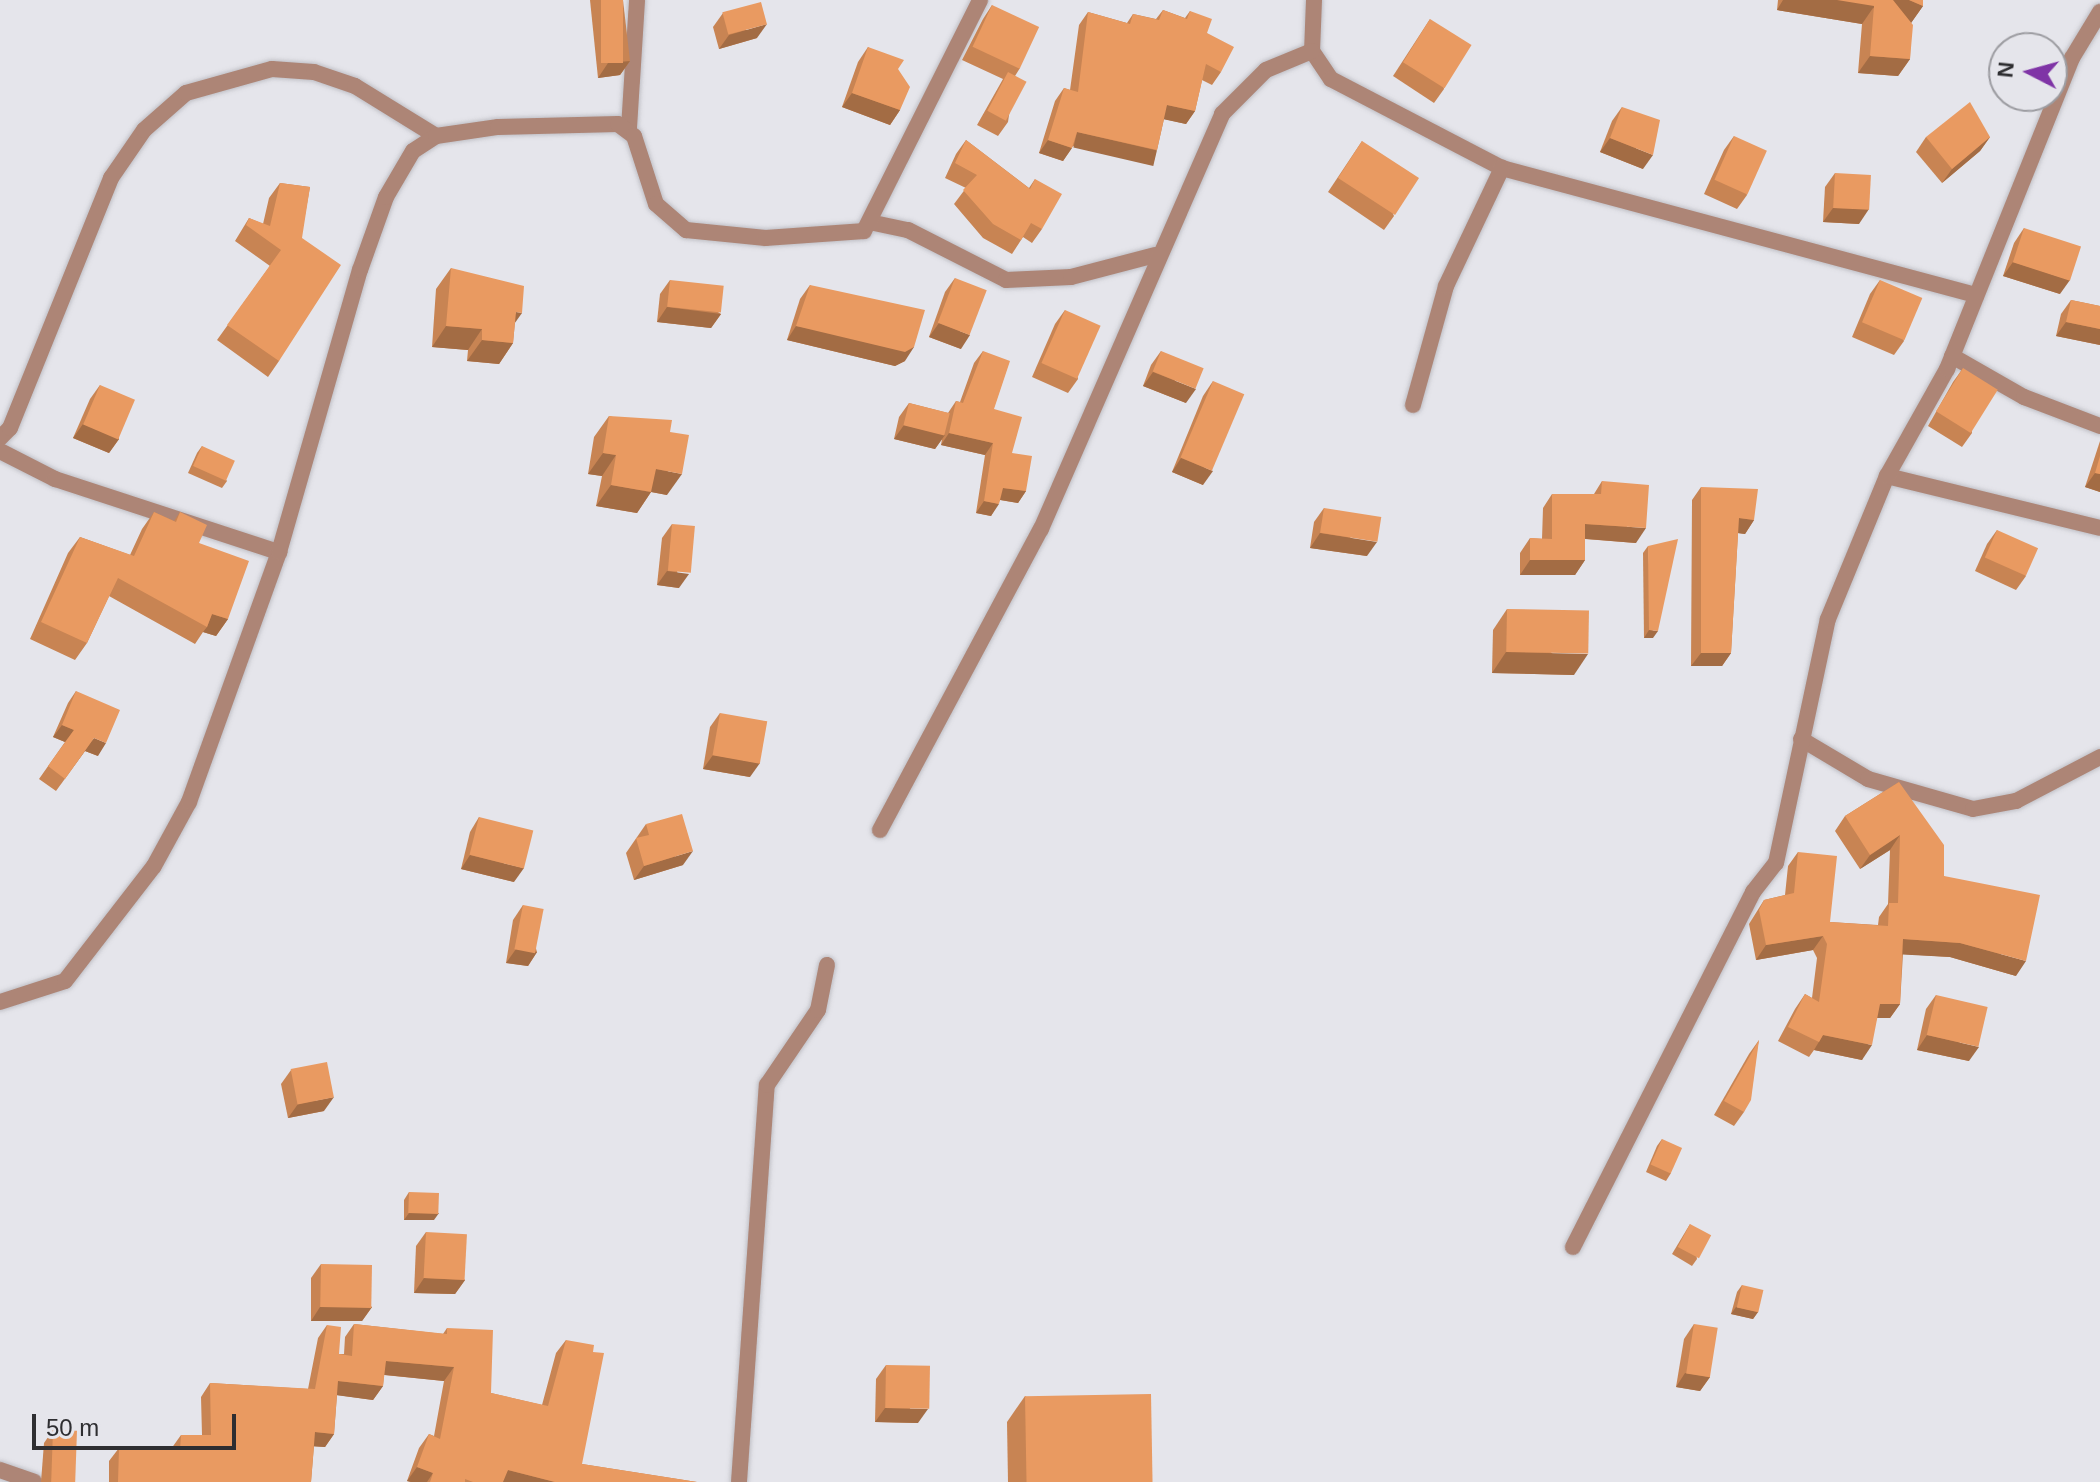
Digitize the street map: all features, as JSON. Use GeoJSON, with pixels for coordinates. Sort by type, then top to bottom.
{"type":"FeatureCollection","features":[{"type":"Feature","properties":{"kind":"street"},"geometry":{"type":"LineString","coordinates":[[637,0],[629,128],[656,204],[686,230],[812,238],[864,231],[874,223],[980,0]]}},
{"type":"Feature","properties":{"kind":"street"},"geometry":{"type":"LineString","coordinates":[[1314,0],[1312,51],[1331,79],[1502,168],[1976,295]]}},
{"type":"Feature","properties":{"kind":"street"},"geometry":{"type":"LineString","coordinates":[[1573,1247],[1753,892],[1776,863],[1828,619],[1887,476],[1952,356],[2038,134],[2100,12]]}},
{"type":"Feature","properties":{"kind":"street"},"geometry":{"type":"LineString","coordinates":[[880,830],[1041,529],[1155,255],[1222,114],[1243,86],[1312,51]]}},
{"type":"Feature","properties":{"kind":"street"},"geometry":{"type":"LineString","coordinates":[[0,438],[10,428],[111,178],[144,130],[186,93],[272,69],[314,72],[355,86],[436,136]]}},
{"type":"Feature","properties":{"kind":"street"},"geometry":{"type":"LineString","coordinates":[[0,1002],[65,981],[154,866],[221,728],[279,552],[386,197],[413,151],[436,136],[574,121],[629,128]]}},
{"type":"Feature","properties":{"kind":"street"},"geometry":{"type":"LineString","coordinates":[[1413,405],[1446,286],[1502,168]]}},
{"type":"Feature","properties":{"kind":"street"},"geometry":{"type":"LineString","coordinates":[[874,223],[908,230],[1006,280],[1071,277],[1155,255]]}},
{"type":"Feature","properties":{"kind":"street"},"geometry":{"type":"LineString","coordinates":[[1952,356],[2024,397],[2100,426]]}},
{"type":"Feature","properties":{"kind":"street"},"geometry":{"type":"LineString","coordinates":[[0,451],[55,479],[279,552]]}},
{"type":"Feature","properties":{"kind":"street"},"geometry":{"type":"LineString","coordinates":[[1887,476],[2100,528]]}},
{"type":"Feature","properties":{"kind":"street"},"geometry":{"type":"LineString","coordinates":[[1801,739],[1868,779],[1973,809],[2016,801],[2100,757]]}},
{"type":"Feature","properties":{"kind":"street"},"geometry":{"type":"LineString","coordinates":[[739,1482],[767,1085],[818,1010],[827,965]]}},
{"type":"Feature","properties":{"kind":"street"},"geometry":{"type":"LineString","coordinates":[[0,1470],[34,1482]]}},
{"type":"Feature","properties":{"kind":"building"},"geometry":{"type":"Polygon","coordinates":[[[601,0],[623,0],[623,63],[601,63],[601,0]]]}},
{"type":"Feature","properties":{"kind":"building"},"geometry":{"type":"Polygon","coordinates":[[[1837,0],[1893,0],[1913,25],[1910,59],[1870,56],[1874,6],[1837,0]]]}},
{"type":"Feature","properties":{"kind":"building"},"geometry":{"type":"Polygon","coordinates":[[[1909,0],[1923,0],[1923,6],[1909,0]]]}},
{"type":"Feature","properties":{"kind":"building"},"geometry":{"type":"Polygon","coordinates":[[[761,2],[767,24],[728,35],[722,12],[761,2]]]}},
{"type":"Feature","properties":{"kind":"building"},"geometry":{"type":"Polygon","coordinates":[[[992,5],[1039,27],[1020,69],[973,47],[992,5]]]}},
{"type":"Feature","properties":{"kind":"building"},"geometry":{"type":"Polygon","coordinates":[[[1163,10],[1187,19],[1190,11],[1212,19],[1207,33],[1234,47],[1221,72],[1206,64],[1195,111],[1167,105],[1157,150],[1077,132],[1072,148],[1048,140],[1064,88],[1078,92],[1088,12],[1130,24],[1133,14],[1159,20],[1163,10]]]}},
{"type":"Feature","properties":{"kind":"building"},"geometry":{"type":"Polygon","coordinates":[[[1430,19],[1472,45],[1445,88],[1403,62],[1430,19]]]}},
{"type":"Feature","properties":{"kind":"building"},"geometry":{"type":"Polygon","coordinates":[[[868,47],[904,60],[898,69],[910,87],[900,110],[852,93],[868,47]]]}},
{"type":"Feature","properties":{"kind":"building"},"geometry":{"type":"Polygon","coordinates":[[[1008,72],[1027,82],[1006,121],[987,111],[1008,72]]]}},
{"type":"Feature","properties":{"kind":"building"},"geometry":{"type":"Polygon","coordinates":[[[1970,102],[1990,137],[1952,169],[1926,137],[1970,102]]]}},
{"type":"Feature","properties":{"kind":"building"},"geometry":{"type":"Polygon","coordinates":[[[1622,107],[1660,120],[1653,155],[1610,138],[1622,107]]]}},
{"type":"Feature","properties":{"kind":"building"},"geometry":{"type":"Polygon","coordinates":[[[1734,136],[1767,151],[1747,194],[1714,180],[1734,136]]]}},
{"type":"Feature","properties":{"kind":"building"},"geometry":{"type":"Polygon","coordinates":[[[966,140],[1030,189],[1035,179],[1062,194],[1042,229],[1031,223],[1021,240],[993,224],[963,190],[977,175],[955,163],[966,140]]]}},
{"type":"Feature","properties":{"kind":"building"},"geometry":{"type":"Polygon","coordinates":[[[1362,141],[1419,178],[1395,215],[1338,178],[1362,141]]]}},
{"type":"Feature","properties":{"kind":"building"},"geometry":{"type":"Polygon","coordinates":[[[1835,173],[1871,175],[1869,210],[1833,208],[1835,173]]]}},
{"type":"Feature","properties":{"kind":"building"},"geometry":{"type":"Polygon","coordinates":[[[280,183],[310,187],[302,238],[341,265],[279,361],[227,325],[281,250],[246,225],[249,218],[270,226],[280,183]]]}},
{"type":"Feature","properties":{"kind":"building"},"geometry":{"type":"Polygon","coordinates":[[[2024,228],[2081,247],[2070,281],[2013,262],[2024,228]]]}},
{"type":"Feature","properties":{"kind":"building"},"geometry":{"type":"Polygon","coordinates":[[[451,268],[524,286],[522,313],[516,312],[513,343],[482,340],[482,329],[446,326],[451,268]]]}},
{"type":"Feature","properties":{"kind":"building"},"geometry":{"type":"Polygon","coordinates":[[[955,278],[987,290],[970,335],[938,323],[955,278]]]}},
{"type":"Feature","properties":{"kind":"building"},"geometry":{"type":"Polygon","coordinates":[[[670,280],[724,286],[721,312],[667,307],[670,280]]]}},
{"type":"Feature","properties":{"kind":"building"},"geometry":{"type":"Polygon","coordinates":[[[1880,280],[1922,298],[1904,340],[1862,322],[1880,280]]]}},
{"type":"Feature","properties":{"kind":"building"},"geometry":{"type":"Polygon","coordinates":[[[810,285],[925,310],[914,347],[905,352],[796,326],[810,285]]]}},
{"type":"Feature","properties":{"kind":"building"},"geometry":{"type":"Polygon","coordinates":[[[2071,300],[2100,306],[2100,329],[2066,322],[2071,300]]]}},
{"type":"Feature","properties":{"kind":"building"},"geometry":{"type":"Polygon","coordinates":[[[1065,310],[1101,326],[1077,379],[1041,363],[1065,310]]]}},
{"type":"Feature","properties":{"kind":"building"},"geometry":{"type":"Polygon","coordinates":[[[983,351],[1010,361],[994,409],[1022,417],[1012,453],[1032,456],[1026,491],[1003,488],[999,504],[984,501],[993,443],[949,433],[956,401],[963,403],[983,351]]]}},
{"type":"Feature","properties":{"kind":"building"},"geometry":{"type":"Polygon","coordinates":[[[1161,351],[1204,368],[1195,389],[1153,371],[1161,351]]]}},
{"type":"Feature","properties":{"kind":"building"},"geometry":{"type":"Polygon","coordinates":[[[1963,368],[1998,390],[1971,433],[1936,411],[1963,368]]]}},
{"type":"Feature","properties":{"kind":"building"},"geometry":{"type":"Polygon","coordinates":[[[1213,381],[1244,394],[1212,471],[1181,457],[1213,381]]]}},
{"type":"Feature","properties":{"kind":"building"},"geometry":{"type":"Polygon","coordinates":[[[100,385],[135,400],[118,439],[83,425],[100,385]]]}},
{"type":"Feature","properties":{"kind":"building"},"geometry":{"type":"Polygon","coordinates":[[[909,403],[950,413],[944,435],[903,425],[909,403]]]}},
{"type":"Feature","properties":{"kind":"building"},"geometry":{"type":"Polygon","coordinates":[[[609,416],[672,420],[670,432],[689,435],[682,474],[656,469],[651,492],[611,485],[616,455],[603,453],[609,416]]]}},
{"type":"Feature","properties":{"kind":"building"},"geometry":{"type":"Polygon","coordinates":[[[202,446],[235,461],[226,481],[193,466],[202,446]]]}},
{"type":"Feature","properties":{"kind":"building"},"geometry":{"type":"Polygon","coordinates":[[[2100,456],[2100,474],[2095,473],[2100,456]]]}},
{"type":"Feature","properties":{"kind":"building"},"geometry":{"type":"Polygon","coordinates":[[[1602,481],[1649,485],[1646,528],[1585,524],[1585,560],[1530,560],[1530,538],[1552,539],[1552,494],[1601,494],[1602,481]]]}},
{"type":"Feature","properties":{"kind":"building"},"geometry":{"type":"Polygon","coordinates":[[[1701,487],[1758,489],[1754,520],[1739,518],[1731,653],[1701,653],[1701,487]]]}},
{"type":"Feature","properties":{"kind":"building"},"geometry":{"type":"Polygon","coordinates":[[[1324,508],[1381,517],[1377,542],[1320,533],[1324,508]]]}},
{"type":"Feature","properties":{"kind":"building"},"geometry":{"type":"Polygon","coordinates":[[[154,512],[176,522],[180,512],[207,525],[199,543],[249,561],[228,619],[212,614],[207,627],[118,578],[87,643],[41,622],[80,537],[134,556],[154,512]]]}},
{"type":"Feature","properties":{"kind":"building"},"geometry":{"type":"Polygon","coordinates":[[[672,524],[695,526],[691,573],[668,571],[672,524]]]}},
{"type":"Feature","properties":{"kind":"building"},"geometry":{"type":"Polygon","coordinates":[[[1997,530],[2038,548],[2026,576],[1985,557],[1997,530]]]}},
{"type":"Feature","properties":{"kind":"building"},"geometry":{"type":"Polygon","coordinates":[[[1678,539],[1658,631],[1649,630],[1648,546],[1678,539]]]}},
{"type":"Feature","properties":{"kind":"building"},"geometry":{"type":"Polygon","coordinates":[[[1507,609],[1589,610],[1588,653],[1506,652],[1507,609]]]}},
{"type":"Feature","properties":{"kind":"building"},"geometry":{"type":"Polygon","coordinates":[[[76,691],[120,710],[106,743],[94,738],[65,779],[48,766],[74,730],[62,725],[76,691]]]}},
{"type":"Feature","properties":{"kind":"building"},"geometry":{"type":"Polygon","coordinates":[[[720,713],[767,721],[760,764],[713,755],[720,713]]]}},
{"type":"Feature","properties":{"kind":"building"},"geometry":{"type":"Polygon","coordinates":[[[1899,782],[1944,845],[1944,876],[2040,895],[2026,961],[1960,943],[1903,939],[1900,1004],[1880,1004],[1872,1045],[1823,1035],[1819,1042],[1788,1027],[1805,994],[1819,1002],[1827,944],[1823,936],[1766,945],[1759,910],[1764,900],[1794,893],[1798,852],[1837,856],[1830,922],[1888,926],[1889,903],[1898,903],[1900,835],[1870,855],[1845,816],[1899,782]]]}},
{"type":"Feature","properties":{"kind":"building"},"geometry":{"type":"Polygon","coordinates":[[[682,814],[693,851],[644,866],[636,838],[649,835],[646,824],[682,814]]]}},
{"type":"Feature","properties":{"kind":"building"},"geometry":{"type":"Polygon","coordinates":[[[479,817],[533,831],[524,868],[470,855],[479,817]]]}},
{"type":"Feature","properties":{"kind":"building"},"geometry":{"type":"Polygon","coordinates":[[[523,905],[544,909],[535,953],[514,949],[523,905]]]}},
{"type":"Feature","properties":{"kind":"building"},"geometry":{"type":"Polygon","coordinates":[[[1936,995],[1988,1007],[1978,1047],[1927,1035],[1936,995]]]}},
{"type":"Feature","properties":{"kind":"building"},"geometry":{"type":"Polygon","coordinates":[[[1759,1040],[1751,1100],[1744,1112],[1724,1101],[1759,1040]]]}},
{"type":"Feature","properties":{"kind":"building"},"geometry":{"type":"Polygon","coordinates":[[[327,1062],[334,1097],[298,1104],[291,1069],[327,1062]]]}},
{"type":"Feature","properties":{"kind":"building"},"geometry":{"type":"Polygon","coordinates":[[[1662,1139],[1682,1148],[1671,1174],[1651,1165],[1662,1139]]]}},
{"type":"Feature","properties":{"kind":"building"},"geometry":{"type":"Polygon","coordinates":[[[409,1192],[439,1193],[438,1214],[408,1213],[409,1192]]]}},
{"type":"Feature","properties":{"kind":"building"},"geometry":{"type":"Polygon","coordinates":[[[1690,1224],[1711,1235],[1699,1258],[1678,1247],[1690,1224]]]}},
{"type":"Feature","properties":{"kind":"building"},"geometry":{"type":"Polygon","coordinates":[[[426,1232],[467,1234],[465,1280],[424,1278],[426,1232]]]}},
{"type":"Feature","properties":{"kind":"building"},"geometry":{"type":"Polygon","coordinates":[[[321,1264],[372,1265],[371,1308],[320,1307],[321,1264]]]}},
{"type":"Feature","properties":{"kind":"building"},"geometry":{"type":"Polygon","coordinates":[[[1742,1285],[1763,1290],[1758,1312],[1737,1307],[1742,1285]]]}},
{"type":"Feature","properties":{"kind":"building"},"geometry":{"type":"Polygon","coordinates":[[[354,1324],[447,1334],[447,1328],[493,1330],[491,1393],[548,1406],[566,1340],[594,1345],[593,1352],[604,1353],[582,1464],[697,1482],[555,1482],[508,1470],[503,1482],[465,1479],[465,1482],[430,1482],[433,1473],[417,1467],[429,1434],[440,1439],[454,1367],[386,1361],[383,1386],[338,1381],[334,1434],[315,1432],[311,1482],[118,1482],[119,1448],[180,1450],[181,1435],[211,1435],[210,1383],[315,1389],[327,1325],[341,1327],[339,1354],[352,1356],[354,1324]]]}},
{"type":"Feature","properties":{"kind":"building"},"geometry":{"type":"Polygon","coordinates":[[[1694,1324],[1718,1328],[1710,1377],[1686,1373],[1694,1324]]]}},
{"type":"Feature","properties":{"kind":"building"},"geometry":{"type":"Polygon","coordinates":[[[886,1365],[930,1366],[929,1409],[885,1408],[886,1365]]]}},
{"type":"Feature","properties":{"kind":"building"},"geometry":{"type":"Polygon","coordinates":[[[1151,1394],[1153,1482],[1027,1482],[1025,1396],[1151,1394]]]}},
{"type":"Feature","properties":{"kind":"building"},"geometry":{"type":"Polygon","coordinates":[[[53,1430],[77,1431],[75,1482],[51,1482],[53,1430]]]}}]}
